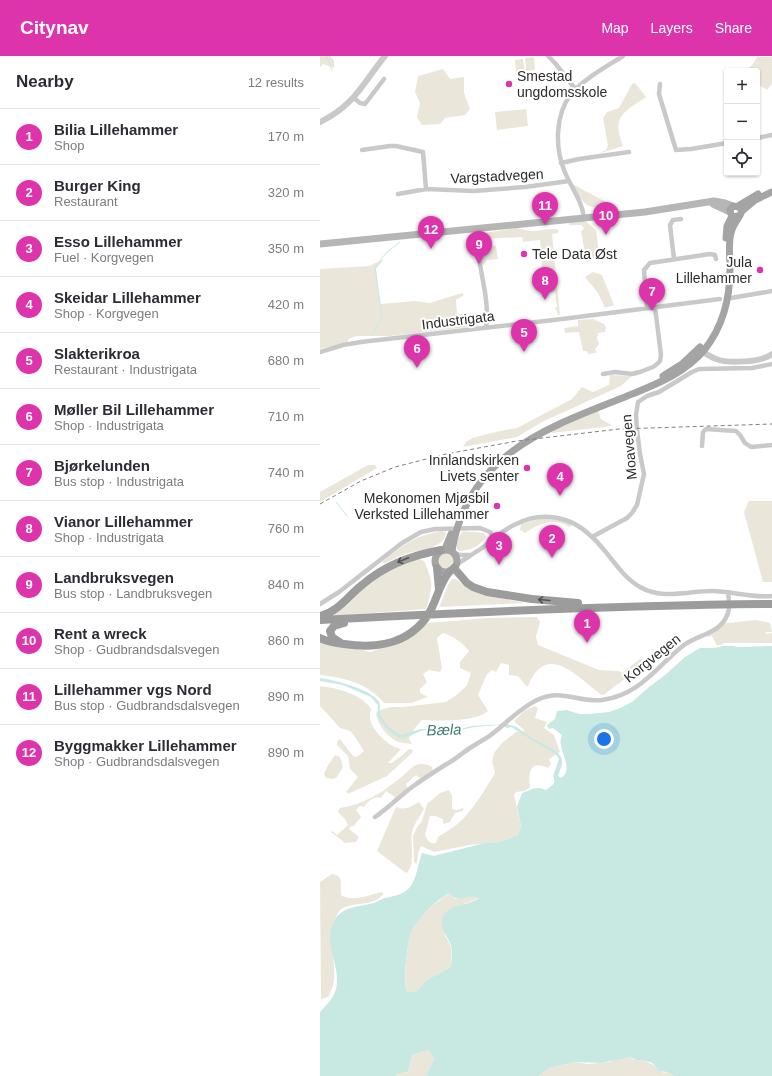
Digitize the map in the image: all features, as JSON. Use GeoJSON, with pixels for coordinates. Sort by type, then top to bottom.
{"type":"FeatureCollection","features":[{"type":"Feature","properties":{"kind":"highway"},"geometry":{"type":"LineString","coordinates":[[320,616],[327,615],[336,609],[362,584],[388,567],[408,558],[448,550]]}},
{"type":"Feature","properties":{"kind":"highway"},"geometry":{"type":"LineString","coordinates":[[437,568],[439,591]]}},
{"type":"Feature","properties":{"kind":"highway"},"geometry":{"type":"LineString","coordinates":[[320,638],[332,642],[361,646],[390,643],[405,637],[419,626],[429,613],[444,579],[454,568],[462,578],[473,587],[500,595],[564,602],[651,602],[667,605]]}},
{"type":"Feature","properties":{"kind":"highway"},"geometry":{"type":"LineString","coordinates":[[320,620],[423,614],[667,605],[772,604]]}},
{"type":"Feature","properties":{"kind":"highway"},"geometry":{"type":"LineString","coordinates":[[343,644],[331,636],[331,629],[336,624],[414,618],[423,614]]}},
{"type":"Feature","properties":{"kind":"main road"},"geometry":{"type":"LineString","coordinates":[[448,550],[457,558],[454,568],[444,572],[437,568],[435,564],[435,557],[448,550],[458,520],[468,500],[479,482],[494,466],[517,448],[553,427],[661,382],[685,368],[701,353],[714,334],[727,290],[730,236],[736,211],[753,196],[760,193],[770,193]]}},
{"type":"Feature","properties":{"kind":"main road"},"geometry":{"type":"LineString","coordinates":[[320,244],[645,212],[718,202],[736,211]]}},
{"type":"Feature","properties":{"kind":"main road"},"geometry":{"type":"LineString","coordinates":[[701,353],[723,303]]}},
{"type":"Feature","properties":{"kind":"street"},"geometry":{"type":"LineString","coordinates":[[320,122],[339,112],[354,98],[386,56]]}},
{"type":"Feature","properties":{"kind":"street"},"geometry":{"type":"LineString","coordinates":[[548,56],[576,90]]}},
{"type":"Feature","properties":{"kind":"street"},"geometry":{"type":"LineString","coordinates":[[584,218],[582,205],[568,181],[561,163],[558,151],[559,123],[566,103],[576,90],[623,56]]}},
{"type":"Feature","properties":{"kind":"street"},"geometry":{"type":"LineString","coordinates":[[354,98],[360,103],[365,104],[384,79]]}},
{"type":"Feature","properties":{"kind":"street"},"geometry":{"type":"LineString","coordinates":[[660,84],[659,94],[676,150],[724,144]]}},
{"type":"Feature","properties":{"kind":"street"},"geometry":{"type":"LineString","coordinates":[[760,137],[772,135]]}},
{"type":"Feature","properties":{"kind":"street"},"geometry":{"type":"LineString","coordinates":[[362,150],[396,146],[423,152],[426,189]]}},
{"type":"Feature","properties":{"kind":"street"},"geometry":{"type":"LineString","coordinates":[[561,163],[629,152]]}},
{"type":"Feature","properties":{"kind":"street","name":"Vargstadvegen"},"geometry":{"type":"LineString","coordinates":[[398,194],[426,189],[474,191],[525,187],[568,181]]}},
{"type":"Feature","properties":{"kind":"street"},"geometry":{"type":"LineString","coordinates":[[674,259],[670,225],[673,220],[681,219]]}},
{"type":"Feature","properties":{"kind":"street"},"geometry":{"type":"LineString","coordinates":[[478,228],[478,244],[485,296],[486,327]]}},
{"type":"Feature","properties":{"kind":"street"},"geometry":{"type":"LineString","coordinates":[[647,308],[644,270],[650,263],[712,254],[715,256],[716,260]]}},
{"type":"Feature","properties":{"kind":"street"},"geometry":{"type":"LineString","coordinates":[[731,298],[772,291]]}},
{"type":"Feature","properties":{"kind":"street","name":"Industrigata"},"geometry":{"type":"LineString","coordinates":[[320,352],[361,342],[654,307],[723,303]]}},
{"type":"Feature","properties":{"kind":"street"},"geometry":{"type":"LineString","coordinates":[[603,374],[615,372],[635,374],[653,367],[660,361],[661,356],[654,307]]}},
{"type":"Feature","properties":{"kind":"street"},"geometry":{"type":"LineString","coordinates":[[701,353],[703,356],[732,361],[759,360],[772,354]]}},
{"type":"Feature","properties":{"kind":"street"},"geometry":{"type":"LineString","coordinates":[[701,353],[716,359]]}},
{"type":"Feature","properties":{"kind":"street","name":"Moavegen"},"geometry":{"type":"LineString","coordinates":[[592,537],[627,518],[637,505],[644,474],[637,430],[637,404],[639,400],[659,392],[692,372],[699,370],[752,368],[772,364]]}},
{"type":"Feature","properties":{"kind":"street"},"geometry":{"type":"LineString","coordinates":[[702,446],[703,432],[706,429],[736,431],[748,446],[772,445]]}},
{"type":"Feature","properties":{"kind":"street"},"geometry":{"type":"LineString","coordinates":[[454,568],[514,525],[524,520],[547,517],[568,520],[592,537],[629,579],[643,589],[657,594],[711,591],[758,597],[772,596]]}},
{"type":"Feature","properties":{"kind":"street"},"geometry":{"type":"LineString","coordinates":[[320,604],[339,592],[402,543],[421,532],[435,529],[480,528],[490,532],[494,538]]}},
{"type":"Feature","properties":{"kind":"street"},"geometry":{"type":"LineString","coordinates":[[448,550],[460,555],[471,555]]}},
{"type":"Feature","properties":{"kind":"street"},"geometry":{"type":"LineString","coordinates":[[728,592],[729,600]]}},
{"type":"Feature","properties":{"kind":"street","name":"Korgvegen"},"geometry":{"type":"LineString","coordinates":[[375,817],[418,783],[504,725],[522,709],[536,700],[548,696],[558,695],[602,700],[630,691],[643,683],[686,644],[718,628],[726,619],[728,609]]}},
{"type":"Feature","properties":{"kind":"shaded area"},"geometry":{"type":"Polygon","coordinates":[[[320,56],[330,56],[334,60],[334,68],[323,64],[320,67],[320,56]]]}},
{"type":"Feature","properties":{"kind":"shaded area"},"geometry":{"type":"Polygon","coordinates":[[[534,57],[535,70],[526,71],[525,58],[534,57]]]}},
{"type":"Feature","properties":{"kind":"shaded area"},"geometry":{"type":"Polygon","coordinates":[[[757,57],[772,57],[772,84],[767,90],[760,86],[760,68],[748,68],[757,57]]]}},
{"type":"Feature","properties":{"kind":"shaded area"},"geometry":{"type":"Polygon","coordinates":[[[523,59],[525,72],[516,73],[515,60],[523,59]]]}},
{"type":"Feature","properties":{"kind":"shaded area"},"geometry":{"type":"Polygon","coordinates":[[[443,69],[450,79],[464,77],[464,93],[470,109],[465,115],[445,118],[440,124],[422,125],[417,117],[420,103],[415,92],[418,76],[443,69]]]}},
{"type":"Feature","properties":{"kind":"shaded area"},"geometry":{"type":"Polygon","coordinates":[[[635,83],[646,97],[626,111],[619,121],[618,128],[623,146],[598,154],[606,150],[608,146],[603,118],[607,112],[619,108],[632,84],[635,83]]]}},
{"type":"Feature","properties":{"kind":"shaded area"},"geometry":{"type":"Polygon","coordinates":[[[526,109],[528,126],[497,130],[495,112],[526,109]]]}},
{"type":"Feature","properties":{"kind":"shaded area"},"geometry":{"type":"Polygon","coordinates":[[[574,185],[610,204],[591,207],[581,199],[573,188],[574,185]]]}},
{"type":"Feature","properties":{"kind":"shaded area"},"geometry":{"type":"Polygon","coordinates":[[[585,221],[596,230],[599,253],[587,263],[581,232],[584,228],[581,225],[569,225],[569,222],[585,221]]]}},
{"type":"Feature","properties":{"kind":"shaded area"},"geometry":{"type":"Polygon","coordinates":[[[516,228],[529,231],[552,229],[559,230],[558,233],[552,234],[560,315],[558,315],[555,307],[557,307],[555,292],[550,293],[549,284],[543,282],[540,240],[523,242],[522,237],[483,239],[481,242],[479,238],[481,234],[484,233],[516,228]]]}},
{"type":"Feature","properties":{"kind":"shaded area"},"geometry":{"type":"Polygon","coordinates":[[[480,246],[496,246],[498,259],[487,260],[484,265],[482,264],[480,246]]]}},
{"type":"Feature","properties":{"kind":"shaded area"},"geometry":{"type":"Polygon","coordinates":[[[384,259],[376,269],[380,304],[414,301],[430,303],[462,293],[464,295],[456,300],[457,314],[483,313],[482,323],[478,326],[389,336],[357,336],[350,338],[347,342],[320,349],[320,269],[369,266],[384,259]]]}},
{"type":"Feature","properties":{"kind":"shaded area"},"geometry":{"type":"Polygon","coordinates":[[[593,272],[602,275],[614,305],[605,308],[598,293],[585,277],[593,272]]]}},
{"type":"Feature","properties":{"kind":"shaded area"},"geometry":{"type":"Polygon","coordinates":[[[593,319],[604,324],[606,328],[605,332],[598,333],[597,338],[599,344],[595,349],[597,353],[588,354],[587,351],[583,351],[579,332],[565,333],[564,328],[578,326],[578,320],[593,319]]]}},
{"type":"Feature","properties":{"kind":"shaded area"},"geometry":{"type":"Polygon","coordinates":[[[610,375],[632,376],[621,386],[542,422],[517,437],[463,447],[466,442],[472,438],[517,428],[572,399],[582,387],[593,392],[609,385],[610,375]]]}},
{"type":"Feature","properties":{"kind":"shaded area"},"geometry":{"type":"Polygon","coordinates":[[[598,410],[601,419],[613,426],[551,433],[557,427],[598,410]]]}},
{"type":"Feature","properties":{"kind":"shaded area"},"geometry":{"type":"Polygon","coordinates":[[[368,465],[375,465],[377,468],[320,502],[320,492],[368,465]]]}},
{"type":"Feature","properties":{"kind":"shaded area"},"geometry":{"type":"Polygon","coordinates":[[[749,501],[772,501],[772,582],[763,582],[744,512],[749,501]]]}},
{"type":"Feature","properties":{"kind":"shaded area"},"geometry":{"type":"Polygon","coordinates":[[[540,519],[553,519],[571,523],[571,526],[569,527],[558,522],[552,522],[536,527],[525,533],[520,530],[521,524],[540,519]]]}},
{"type":"Feature","properties":{"kind":"shaded area"},"geometry":{"type":"Polygon","coordinates":[[[442,531],[446,532],[444,538],[435,546],[402,555],[382,564],[383,561],[397,550],[417,538],[442,531]]]}},
{"type":"Feature","properties":{"kind":"shaded area"},"geometry":{"type":"Polygon","coordinates":[[[463,531],[484,533],[486,537],[481,543],[474,547],[459,551],[457,549],[457,540],[463,531]]]}},
{"type":"Feature","properties":{"kind":"shaded area"},"geometry":{"type":"Polygon","coordinates":[[[446,552],[453,557],[454,560],[449,567],[446,568],[439,563],[438,560],[443,553],[446,552]]]}},
{"type":"Feature","properties":{"kind":"shaded area"},"geometry":{"type":"Polygon","coordinates":[[[417,558],[424,561],[431,580],[431,590],[426,609],[332,616],[378,575],[417,558]]]}},
{"type":"Feature","properties":{"kind":"shaded area"},"geometry":{"type":"Polygon","coordinates":[[[452,579],[455,579],[474,591],[493,597],[526,603],[440,607],[448,585],[452,579]]]}},
{"type":"Feature","properties":{"kind":"shaded area"},"geometry":{"type":"Polygon","coordinates":[[[537,617],[540,622],[536,637],[538,645],[599,670],[619,671],[622,673],[641,658],[644,661],[635,671],[604,695],[600,694],[582,679],[562,666],[553,664],[544,666],[535,673],[528,686],[526,686],[518,676],[509,675],[509,665],[501,663],[496,672],[492,670],[487,674],[478,695],[488,711],[482,715],[466,719],[422,720],[415,728],[409,739],[412,744],[398,742],[392,739],[380,725],[376,713],[391,707],[446,702],[458,694],[467,685],[471,673],[460,668],[460,662],[469,651],[458,640],[443,633],[437,638],[442,668],[440,672],[429,670],[423,674],[427,682],[420,689],[420,693],[428,697],[411,703],[384,703],[378,696],[363,686],[346,680],[320,675],[320,641],[371,652],[419,631],[427,623],[488,618],[537,617]]]}},
{"type":"Feature","properties":{"kind":"shaded area"},"geometry":{"type":"Polygon","coordinates":[[[756,620],[770,623],[772,632],[765,632],[766,634],[772,633],[772,643],[725,643],[717,646],[712,636],[708,637],[706,633],[721,622],[734,623],[756,620]]]}},
{"type":"Feature","properties":{"kind":"shaded area"},"geometry":{"type":"Polygon","coordinates":[[[320,686],[334,688],[348,693],[362,699],[367,704],[371,709],[371,721],[376,731],[391,745],[401,749],[388,763],[392,763],[409,749],[413,750],[412,753],[387,776],[348,794],[346,792],[358,777],[350,769],[348,756],[337,745],[337,741],[340,739],[353,756],[357,757],[364,751],[353,734],[350,731],[340,728],[320,706],[320,686]]]}},
{"type":"Feature","properties":{"kind":"shaded area"},"geometry":{"type":"Polygon","coordinates":[[[534,706],[538,708],[535,718],[547,722],[544,728],[554,735],[560,752],[549,759],[551,764],[548,768],[537,765],[534,766],[529,777],[530,787],[525,791],[516,792],[514,795],[521,826],[518,835],[500,842],[470,845],[434,852],[421,846],[418,853],[417,864],[414,862],[413,836],[417,827],[422,821],[427,804],[440,793],[449,790],[452,795],[452,809],[457,810],[463,808],[463,811],[455,813],[450,822],[443,824],[443,819],[430,816],[425,835],[429,842],[436,843],[438,837],[460,822],[468,814],[495,773],[492,762],[494,753],[502,743],[516,732],[525,731],[514,721],[524,711],[534,706]]]}},
{"type":"Feature","properties":{"kind":"shaded area"},"geometry":{"type":"Polygon","coordinates":[[[335,755],[340,757],[343,767],[337,777],[333,779],[326,778],[324,774],[335,755]]]}},
{"type":"Feature","properties":{"kind":"shaded area"},"geometry":{"type":"Polygon","coordinates":[[[426,764],[432,767],[433,771],[421,779],[416,775],[406,784],[408,789],[391,803],[395,797],[386,791],[381,798],[374,798],[364,807],[360,806],[356,810],[361,817],[354,826],[351,826],[349,829],[359,837],[356,842],[345,843],[331,832],[332,831],[337,835],[348,825],[345,819],[338,812],[340,808],[351,806],[380,793],[414,766],[426,764]]]}},
{"type":"Feature","properties":{"kind":"shaded area"},"geometry":{"type":"Polygon","coordinates":[[[419,802],[424,809],[412,832],[412,859],[410,869],[407,873],[377,851],[395,809],[397,807],[408,808],[419,802]]]}},
{"type":"Feature","properties":{"kind":"shaded area"},"geometry":{"type":"Polygon","coordinates":[[[332,874],[339,877],[341,882],[341,895],[345,897],[356,898],[383,892],[383,894],[372,902],[348,906],[340,910],[334,920],[332,931],[334,965],[333,987],[328,997],[321,999],[320,882],[332,874]]]}},
{"type":"Feature","properties":{"kind":"shaded area"},"geometry":{"type":"Polygon","coordinates":[[[450,893],[455,899],[471,896],[479,898],[464,904],[445,936],[451,951],[450,967],[424,982],[416,991],[407,992],[405,981],[406,965],[410,936],[413,929],[416,923],[426,912],[450,893]]]}},
{"type":"Feature","properties":{"kind":"shaded area"},"geometry":{"type":"Polygon","coordinates":[[[429,1050],[434,1059],[426,1076],[396,1076],[396,1074],[408,1072],[412,1055],[429,1050]]]}},
{"type":"Feature","properties":{"kind":"shaded area"},"geometry":{"type":"Polygon","coordinates":[[[631,1057],[634,1060],[648,1062],[664,1073],[667,1072],[674,1076],[539,1076],[549,1068],[576,1062],[588,1064],[610,1062],[618,1058],[631,1057]]]}},
{"type":"Feature","properties":{"kind":"water","name":"Bæla"},"geometry":{"type":"Polygon","coordinates":[[[723,646],[772,646],[772,1076],[674,1076],[667,1072],[658,1071],[653,1063],[631,1057],[601,1063],[576,1062],[549,1068],[539,1076],[426,1076],[434,1059],[429,1050],[412,1055],[408,1072],[396,1074],[396,1076],[320,1076],[320,1012],[331,1000],[336,989],[336,969],[330,940],[331,930],[337,916],[346,910],[357,906],[374,903],[384,898],[398,895],[407,890],[414,879],[422,853],[434,856],[485,843],[500,842],[518,835],[521,826],[517,807],[522,793],[537,788],[546,790],[553,784],[553,776],[559,759],[555,753],[511,727],[507,728],[500,725],[474,727],[452,732],[424,730],[403,738],[399,738],[388,730],[380,720],[377,715],[378,705],[371,697],[343,685],[320,681],[320,678],[361,689],[375,697],[380,704],[380,714],[383,720],[401,735],[421,729],[456,730],[472,726],[507,724],[517,727],[528,736],[558,753],[562,759],[558,776],[561,778],[567,767],[561,744],[562,735],[553,728],[549,729],[547,725],[555,719],[557,711],[567,710],[579,714],[589,714],[609,712],[618,709],[632,702],[685,657],[700,648],[714,648],[723,646]],[[450,893],[444,896],[426,912],[412,930],[406,965],[405,981],[407,992],[416,991],[424,982],[450,967],[452,960],[452,949],[442,927],[442,919],[444,914],[453,908],[475,901],[479,898],[471,897],[459,899],[450,893]]]}},
{"type":"Feature","properties":{"kind":"waterway"},"geometry":{"type":"LineString","coordinates":[[327,56],[332,70]]}},
{"type":"Feature","properties":{"kind":"waterway"},"geometry":{"type":"LineString","coordinates":[[372,335],[382,317],[375,267],[386,253],[400,242]]}},
{"type":"Feature","properties":{"kind":"waterway"},"geometry":{"type":"LineString","coordinates":[[336,502],[347,516]]}},
{"type":"Feature","properties":{"kind":"railway"},"geometry":{"type":"LineString","coordinates":[[320,504],[361,481],[395,467],[446,454],[517,441],[619,429],[772,424]]}},
{"type":"Feature","properties":{"kind":"place","name":"Smestad ungdomsskole"},"geometry":{"type":"Point","coordinates":[509,84]}},
{"type":"Feature","properties":{"kind":"place","name":"Lillehammer vgs Nord"},"geometry":{"type":"Point","coordinates":[545,225]}},
{"type":"Feature","properties":{"kind":"place","name":"Rent a wreck"},"geometry":{"type":"Point","coordinates":[606,235]}},
{"type":"Feature","properties":{"kind":"place","name":"Byggmakker Lillehammer"},"geometry":{"type":"Point","coordinates":[431,249]}},
{"type":"Feature","properties":{"kind":"place","name":"Tele Data Øst"},"geometry":{"type":"Point","coordinates":[524,254]}},
{"type":"Feature","properties":{"kind":"place","name":"Landbruksvegen"},"geometry":{"type":"Point","coordinates":[479,264]}},
{"type":"Feature","properties":{"kind":"place","name":"Jula Lillehammer"},"geometry":{"type":"Point","coordinates":[760,270]}},
{"type":"Feature","properties":{"kind":"place","name":"Vianor Lillehammer"},"geometry":{"type":"Point","coordinates":[545,300]}},
{"type":"Feature","properties":{"kind":"place","name":"Bjørkelunden"},"geometry":{"type":"Point","coordinates":[652,311]}},
{"type":"Feature","properties":{"kind":"place","name":"Slakterikroa"},"geometry":{"type":"Point","coordinates":[524,352]}},
{"type":"Feature","properties":{"kind":"place","name":"Møller Bil Lillehammer"},"geometry":{"type":"Point","coordinates":[417,368]}},
{"type":"Feature","properties":{"kind":"place","name":"Innlandskirken Livets senter"},"geometry":{"type":"Point","coordinates":[527,468]}},
{"type":"Feature","properties":{"kind":"place","name":"Skeidar Lillehammer"},"geometry":{"type":"Point","coordinates":[560,496]}},
{"type":"Feature","properties":{"kind":"place","name":"Mekonomen Mjøsbil Verksted Lillehammer"},"geometry":{"type":"Point","coordinates":[497,506]}},
{"type":"Feature","properties":{"kind":"place","name":"Burger King"},"geometry":{"type":"Point","coordinates":[552,558]}},
{"type":"Feature","properties":{"kind":"place","name":"Esso Lillehammer"},"geometry":{"type":"Point","coordinates":[499,565]}},
{"type":"Feature","properties":{"kind":"place","name":"Bilia Lillehammer"},"geometry":{"type":"Point","coordinates":[587,643]}}]}
